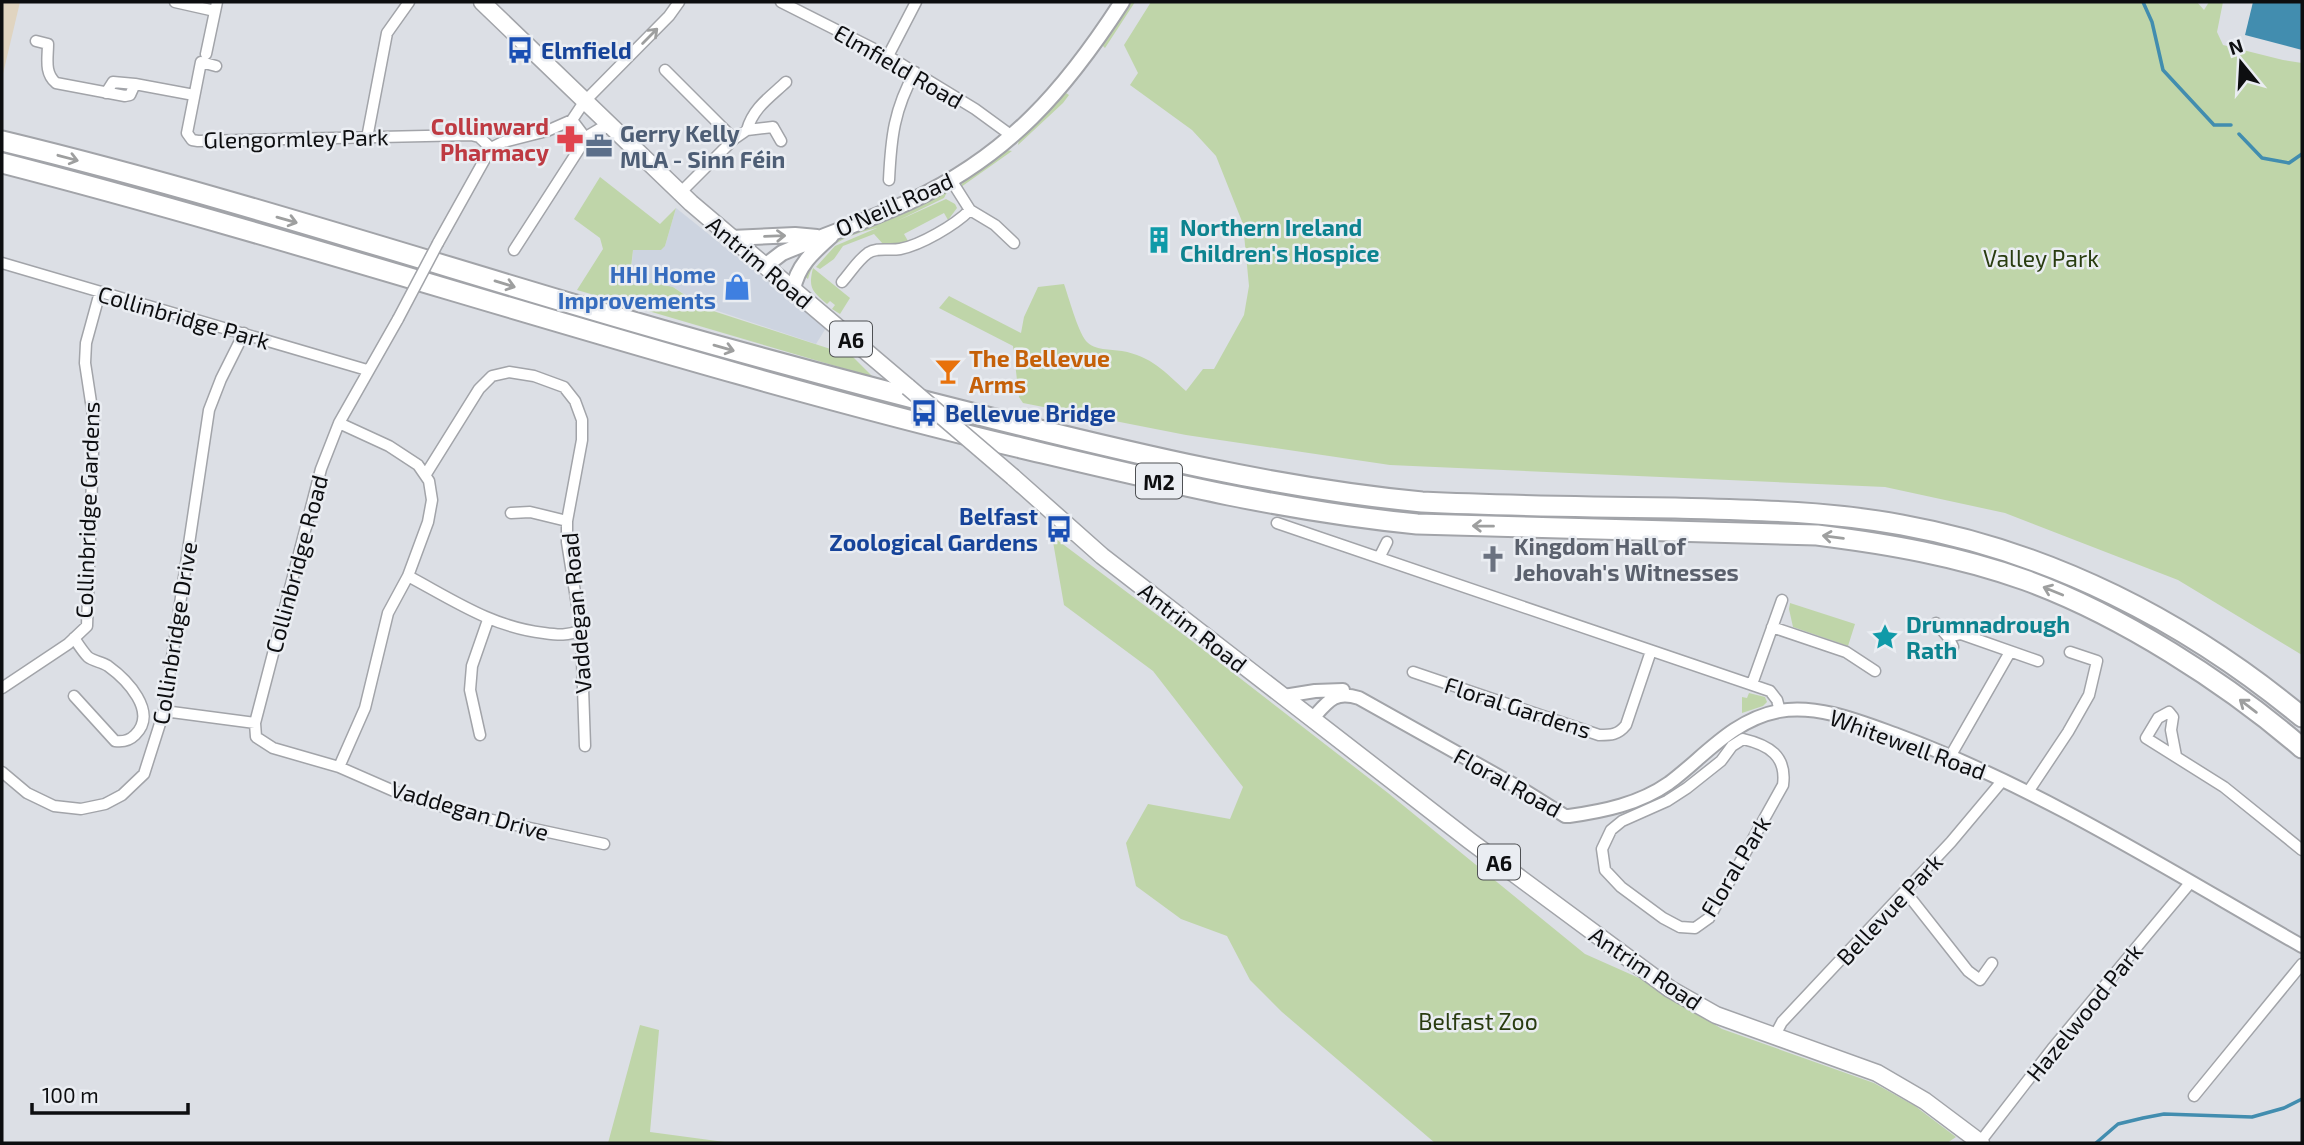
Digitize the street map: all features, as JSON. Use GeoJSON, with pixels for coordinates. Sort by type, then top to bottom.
{"type":"FeatureCollection","features":[{"type":"Feature","properties":{"kind":"highway","name":"M2"},"geometry":{"type":"LineString","coordinates":[[2,141],[243,207],[774,362],[1196,467],[1313,489],[1410,501],[1792,512],[1901,524],[1992,546],[2102,589],[2148,611],[2233,662],[2302,717]]}},
{"type":"Feature","properties":{"kind":"highway","name":"M2"},"geometry":{"type":"LineString","coordinates":[[2,163],[159,205],[841,404],[1208,492],[1356,518],[1417,524],[1817,535],[1878,542],[1934,553],[2026,580],[2087,607],[2213,679],[2302,748]]}},
{"type":"Feature","properties":{"kind":"main road","name":"Antrim Road"},"geometry":{"type":"LineString","coordinates":[[482,2],[680,193],[1102,556],[1470,841],[1670,989],[1716,1015],[1877,1073],[1925,1101],[1980,1143]]}},
{"type":"Feature","properties":{"kind":"main road","name":"O'Neill Road"},"geometry":{"type":"LineString","coordinates":[[765,266],[782,253],[909,202],[951,180],[1012,136],[1067,81],[1122,2]]}},
{"type":"Feature","properties":{"kind":"main road"},"geometry":{"type":"LineString","coordinates":[[793,290],[796,274],[802,265],[837,230]]}},
{"type":"Feature","properties":{"kind":"main road"},"geometry":{"type":"LineString","coordinates":[[731,238],[795,235],[819,237]]}},
{"type":"Feature","properties":{"kind":"street"},"geometry":{"type":"LineString","coordinates":[[175,2],[216,6],[206,54]]}},
{"type":"Feature","properties":{"kind":"street"},"geometry":{"type":"LineString","coordinates":[[367,138],[387,33],[409,2]]}},
{"type":"Feature","properties":{"kind":"street"},"geometry":{"type":"LineString","coordinates":[[491,148],[503,142],[547,131],[572,120],[584,102],[669,16],[679,2]]}},
{"type":"Feature","properties":{"kind":"street","name":"Elmfield Road"},"geometry":{"type":"LineString","coordinates":[[781,2],[888,56],[975,109],[1012,136]]}},
{"type":"Feature","properties":{"kind":"street"},"geometry":{"type":"LineString","coordinates":[[888,56],[916,2]]}},
{"type":"Feature","properties":{"kind":"street"},"geometry":{"type":"LineString","coordinates":[[36,41],[48,44],[47,71],[56,83],[125,96],[130,94],[135,85],[194,95]]}},
{"type":"Feature","properties":{"kind":"street","name":"Glengormley Park"},"geometry":{"type":"LineString","coordinates":[[216,66],[201,62],[187,133],[192,140],[471,135],[478,137],[491,148]]}},
{"type":"Feature","properties":{"kind":"street"},"geometry":{"type":"LineString","coordinates":[[665,70],[734,139]]}},
{"type":"Feature","properties":{"kind":"street"},"geometry":{"type":"LineString","coordinates":[[889,180],[895,118],[904,92],[915,72]]}},
{"type":"Feature","properties":{"kind":"street"},"geometry":{"type":"LineString","coordinates":[[747,130],[751,116],[786,82]]}},
{"type":"Feature","properties":{"kind":"street"},"geometry":{"type":"LineString","coordinates":[[514,250],[582,146],[584,136],[572,120]]}},
{"type":"Feature","properties":{"kind":"street"},"geometry":{"type":"LineString","coordinates":[[680,193],[734,139],[747,130],[773,127],[781,141]]}},
{"type":"Feature","properties":{"kind":"street"},"geometry":{"type":"LineString","coordinates":[[584,138],[601,128],[611,128]]}},
{"type":"Feature","properties":{"kind":"street","name":"Collinbridge Road"},"geometry":{"type":"LineString","coordinates":[[255,723],[321,469],[339,423],[491,148]]}},
{"type":"Feature","properties":{"kind":"street"},"geometry":{"type":"LineString","coordinates":[[951,180],[970,210],[995,225],[1014,243]]}},
{"type":"Feature","properties":{"kind":"street"},"geometry":{"type":"LineString","coordinates":[[842,282],[866,254],[875,250],[915,245],[954,223],[970,210]]}},
{"type":"Feature","properties":{"kind":"street","name":"Collinbridge Park"},"geometry":{"type":"LineString","coordinates":[[2,263],[367,370]]}},
{"type":"Feature","properties":{"kind":"street","name":"Collinbridge Gardens"},"geometry":{"type":"LineString","coordinates":[[2,688],[87,626],[94,422],[85,363],[86,343],[100,292]]}},
{"type":"Feature","properties":{"kind":"street","name":"Collinbridge Drive"},"geometry":{"type":"LineString","coordinates":[[2,772],[27,793],[54,806],[81,809],[105,804],[122,795],[144,774],[152,755],[163,711],[209,410],[244,333]]}},
{"type":"Feature","properties":{"kind":"street","name":"Vaddegan Road"},"geometry":{"type":"LineString","coordinates":[[426,474],[479,388],[492,376],[509,372],[534,376],[565,387],[575,401],[582,420],[582,440],[567,542],[581,630],[585,746]]}},
{"type":"Feature","properties":{"kind":"street"},"geometry":{"type":"LineString","coordinates":[[163,711],[255,723],[256,737],[273,748],[339,767],[365,708],[388,613],[408,576],[428,522],[432,500],[429,481],[418,465],[389,446],[339,423]]}},
{"type":"Feature","properties":{"kind":"street"},"geometry":{"type":"LineString","coordinates":[[511,513],[530,512],[568,521]]}},
{"type":"Feature","properties":{"kind":"street"},"geometry":{"type":"LineString","coordinates":[[1277,523],[1380,556],[1651,652],[1752,684],[1770,691],[1777,700],[1780,711]]}},
{"type":"Feature","properties":{"kind":"street"},"geometry":{"type":"LineString","coordinates":[[1380,556],[1387,542]]}},
{"type":"Feature","properties":{"kind":"street"},"geometry":{"type":"LineString","coordinates":[[408,576],[488,620],[520,630],[568,636],[581,630]]}},
{"type":"Feature","properties":{"kind":"street"},"geometry":{"type":"LineString","coordinates":[[1752,684],[1782,600]]}},
{"type":"Feature","properties":{"kind":"street"},"geometry":{"type":"LineString","coordinates":[[480,735],[470,690],[472,666],[488,620]]}},
{"type":"Feature","properties":{"kind":"street"},"geometry":{"type":"LineString","coordinates":[[1936,624],[1951,642],[1961,634],[2038,661]]}},
{"type":"Feature","properties":{"kind":"street"},"geometry":{"type":"LineString","coordinates":[[1772,627],[1846,652],[1875,671]]}},
{"type":"Feature","properties":{"kind":"street"},"geometry":{"type":"LineString","coordinates":[[74,638],[88,657],[106,664],[132,688],[141,702],[143,720],[136,735],[123,742],[115,741],[74,696]]}},
{"type":"Feature","properties":{"kind":"street","name":"Floral Gardens"},"geometry":{"type":"LineString","coordinates":[[1413,672],[1598,735],[1611,735],[1620,733],[1626,725],[1651,652]]}},
{"type":"Feature","properties":{"kind":"street"},"geometry":{"type":"LineString","coordinates":[[1951,755],[2010,652]]}},
{"type":"Feature","properties":{"kind":"street"},"geometry":{"type":"LineString","coordinates":[[2028,792],[2089,695],[2096,661],[2070,652]]}},
{"type":"Feature","properties":{"kind":"street"},"geometry":{"type":"LineString","coordinates":[[1284,696],[1334,689],[1347,694]]}},
{"type":"Feature","properties":{"kind":"street"},"geometry":{"type":"LineString","coordinates":[[1313,718],[1330,699],[1347,694]]}},
{"type":"Feature","properties":{"kind":"street","name":"Floral Road"},"geometry":{"type":"LineString","coordinates":[[1347,694],[1359,698],[1565,816],[1600,812],[1642,799],[1668,783],[1725,735],[1743,724],[1780,711]]}},
{"type":"Feature","properties":{"kind":"street","name":"Whitewell Road"},"geometry":{"type":"LineString","coordinates":[[1780,711],[1801,710],[1832,715],[1876,727],[1951,755],[2028,792],[2302,946]]}},
{"type":"Feature","properties":{"kind":"street","name":"Floral Park"},"geometry":{"type":"LineString","coordinates":[[1743,739],[1762,744],[1779,758],[1785,771],[1783,785],[1709,918],[1695,928],[1680,927],[1621,887],[1605,870],[1602,849],[1611,830],[1622,821],[1667,801],[1708,772],[1732,746],[1743,739]]}},
{"type":"Feature","properties":{"kind":"street"},"geometry":{"type":"LineString","coordinates":[[2176,755],[2224,787],[2302,850]]}},
{"type":"Feature","properties":{"kind":"street"},"geometry":{"type":"LineString","coordinates":[[1697,759],[1708,772]]}},
{"type":"Feature","properties":{"kind":"street","name":"Vaddegan Drive"},"geometry":{"type":"LineString","coordinates":[[339,767],[403,795],[465,813],[604,844]]}},
{"type":"Feature","properties":{"kind":"street","name":"Bellevue Park"},"geometry":{"type":"LineString","coordinates":[[1774,1037],[1782,1022],[1951,842],[2003,780]]}},
{"type":"Feature","properties":{"kind":"street","name":"Hazelwood Park"},"geometry":{"type":"LineString","coordinates":[[1980,1143],[2052,1049],[2190,883]]}},
{"type":"Feature","properties":{"kind":"street"},"geometry":{"type":"LineString","coordinates":[[1905,891],[1968,971],[1980,980],[1992,963]]}},
{"type":"Feature","properties":{"kind":"street"},"geometry":{"type":"LineString","coordinates":[[2194,1096],[2302,964]]}},
{"type":"Feature","properties":{"kind":"shaded area"},"geometry":{"type":"Polygon","coordinates":[[[2,2],[20,2],[2,78],[2,2]]]}},
{"type":"Feature","properties":{"kind":"shaded area"},"geometry":{"type":"Polygon","coordinates":[[[676,208],[826,328],[816,344],[703,306],[673,287],[630,285],[633,250],[665,246],[676,208]]]}},
{"type":"Feature","properties":{"kind":"green space"},"geometry":{"type":"Polygon","coordinates":[[[1130,2],[1135,2],[1105,48],[1102,45],[1130,2]]]}},
{"type":"Feature","properties":{"kind":"green space","name":"Valley Park"},"geometry":{"type":"Polygon","coordinates":[[[1151,2],[2197,2],[2204,10],[2209,2],[2223,2],[2217,32],[2223,45],[2302,63],[2302,655],[2178,580],[2005,513],[1885,487],[1390,465],[1186,435],[1023,403],[1019,397],[1013,346],[939,308],[949,296],[1021,333],[1024,317],[1038,287],[1064,284],[1079,329],[1086,341],[1098,348],[1141,357],[1157,366],[1186,391],[1203,369],[1214,369],[1244,315],[1249,286],[1243,224],[1216,156],[1192,130],[1130,85],[1138,73],[1124,45],[1151,2]]]}},
{"type":"Feature","properties":{"kind":"green space"},"geometry":{"type":"Polygon","coordinates":[[[1066,93],[1069,95],[1063,103],[1018,145],[1019,139],[1066,93]]]}},
{"type":"Feature","properties":{"kind":"green space"},"geometry":{"type":"Polygon","coordinates":[[[1006,150],[1012,151],[961,187],[963,181],[1006,150]]]}},
{"type":"Feature","properties":{"kind":"green space"},"geometry":{"type":"Polygon","coordinates":[[[600,177],[660,224],[676,208],[665,246],[661,250],[633,250],[629,285],[653,283],[673,287],[704,308],[852,356],[873,377],[577,290],[603,249],[600,238],[574,219],[600,177]]]}},
{"type":"Feature","properties":{"kind":"green space"},"geometry":{"type":"Polygon","coordinates":[[[945,192],[944,198],[897,221],[946,199],[957,208],[948,220],[944,213],[904,234],[908,241],[900,244],[883,244],[874,234],[843,246],[834,259],[820,269],[816,267],[835,246],[877,228],[855,234],[826,251],[812,268],[808,279],[801,274],[829,243],[919,206],[945,192]]]}},
{"type":"Feature","properties":{"kind":"green space"},"geometry":{"type":"Polygon","coordinates":[[[813,268],[850,298],[840,314],[832,309],[835,305],[830,301],[827,304],[812,289],[813,268]]]}},
{"type":"Feature","properties":{"kind":"green space","name":"Belfast Zoo"},"geometry":{"type":"Polygon","coordinates":[[[1052,536],[1388,793],[1585,954],[1639,978],[1722,1029],[1874,1083],[1915,1106],[1956,1137],[1947,1143],[1435,1143],[1282,1012],[1250,980],[1227,936],[1181,919],[1136,886],[1126,843],[1148,804],[1230,819],[1243,787],[1153,671],[1064,605],[1052,536]]]}},
{"type":"Feature","properties":{"kind":"green space"},"geometry":{"type":"Polygon","coordinates":[[[1790,603],[1855,624],[1848,646],[1793,627],[1790,603]]]}},
{"type":"Feature","properties":{"kind":"green space"},"geometry":{"type":"Polygon","coordinates":[[[1749,693],[1765,697],[1767,702],[1742,713],[1742,697],[1747,698],[1749,693]]]}},
{"type":"Feature","properties":{"kind":"green space"},"geometry":{"type":"Polygon","coordinates":[[[640,1025],[659,1030],[650,1132],[732,1143],[608,1143],[640,1025]]]}},
{"type":"Feature","properties":{"kind":"water"},"geometry":{"type":"Polygon","coordinates":[[[2253,2],[2302,2],[2302,50],[2245,35],[2253,2]]]}},
{"type":"Feature","properties":{"kind":"waterway"},"geometry":{"type":"LineString","coordinates":[[2143,2],[2152,22],[2163,70],[2214,125],[2231,125]]}},
{"type":"Feature","properties":{"kind":"waterway"},"geometry":{"type":"LineString","coordinates":[[2239,134],[2262,158],[2289,163],[2302,154]]}},
{"type":"Feature","properties":{"kind":"waterway"},"geometry":{"type":"LineString","coordinates":[[2096,1143],[2118,1124],[2143,1118],[2164,1114],[2252,1117],[2284,1108],[2302,1099]]}},
{"type":"Feature","properties":{"kind":"place","name":"Elmfield"},"geometry":{"type":"Point","coordinates":[520,50]}},
{"type":"Feature","properties":{"kind":"place","name":"Collinward Pharmacy"},"geometry":{"type":"Point","coordinates":[570,139]}},
{"type":"Feature","properties":{"kind":"place","name":"Gerry Kelly MLA - Sinn Féin"},"geometry":{"type":"Point","coordinates":[599,146]}},
{"type":"Feature","properties":{"kind":"place","name":"Northern Ireland Children's Hospice"},"geometry":{"type":"Point","coordinates":[1159,240]}},
{"type":"Feature","properties":{"kind":"place","name":"HHI Home Improvements"},"geometry":{"type":"Point","coordinates":[737,287]}},
{"type":"Feature","properties":{"kind":"place","name":"The Bellevue Arms"},"geometry":{"type":"Point","coordinates":[948,371]}},
{"type":"Feature","properties":{"kind":"place","name":"Bellevue Bridge"},"geometry":{"type":"Point","coordinates":[924,413]}},
{"type":"Feature","properties":{"kind":"place","name":"Belfast Zoological Gardens"},"geometry":{"type":"Point","coordinates":[1059,529]}},
{"type":"Feature","properties":{"kind":"place","name":"Kingdom Hall of Jehovah's Witnesses"},"geometry":{"type":"Point","coordinates":[1493,559]}},
{"type":"Feature","properties":{"kind":"place","name":"Drumnadrough Rath"},"geometry":{"type":"Point","coordinates":[1885,637]}}]}
